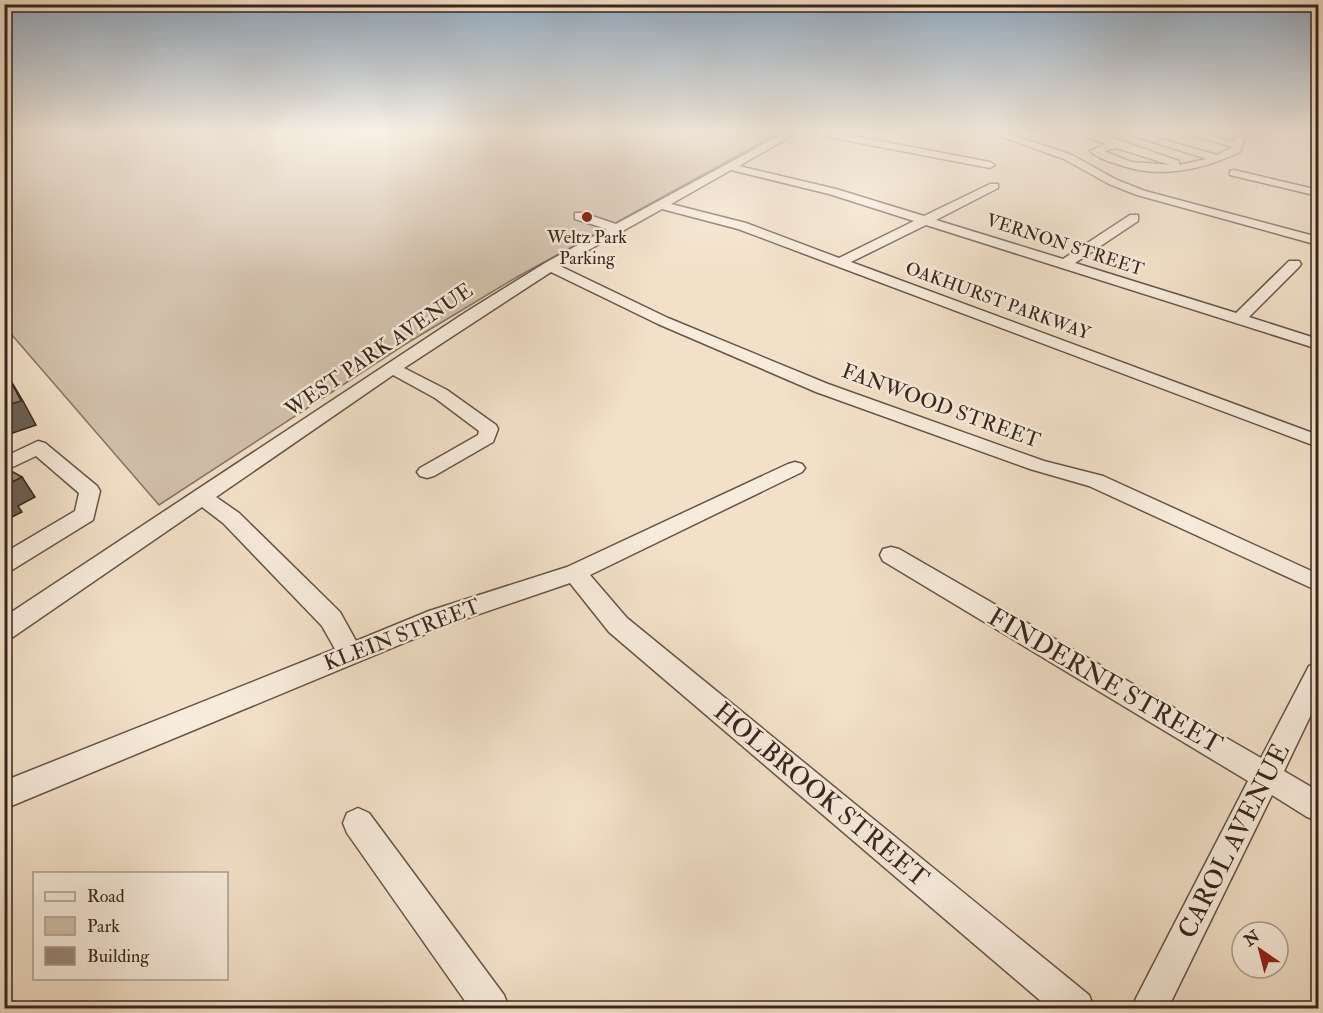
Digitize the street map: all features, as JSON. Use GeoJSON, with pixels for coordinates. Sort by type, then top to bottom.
{"type":"FeatureCollection","features":[{"type":"Feature","properties":{"kind":"street","name":"WEST PARK AVENUE"},"geometry":{"type":"LineString","coordinates":[[4,630],[471,315],[550,266],[708,179]]}},
{"type":"Feature","properties":{"kind":"street","name":"VERNON STREET"},"geometry":{"type":"LineString","coordinates":[[787,179],[927,220],[1318,344]]}},
{"type":"Feature","properties":{"kind":"street"},"geometry":{"type":"LineString","coordinates":[[1108,179],[1140,193],[1318,241]]}},
{"type":"Feature","properties":{"kind":"street"},"geometry":{"type":"LineString","coordinates":[[1260,179],[1318,193]]}},
{"type":"Feature","properties":{"kind":"street"},"geometry":{"type":"LineString","coordinates":[[839,262],[994,186]]}},
{"type":"Feature","properties":{"kind":"street","name":"OAKHURST PARKWAY"},"geometry":{"type":"LineString","coordinates":[[660,206],[742,226],[1318,441]]}},
{"type":"Feature","properties":{"kind":"street"},"geometry":{"type":"LineString","coordinates":[[579,216],[618,229]]}},
{"type":"Feature","properties":{"kind":"street"},"geometry":{"type":"LineString","coordinates":[[1065,264],[1134,218]]}},
{"type":"Feature","properties":{"kind":"street"},"geometry":{"type":"LineString","coordinates":[[1239,319],[1294,264]]}},
{"type":"Feature","properties":{"kind":"street","name":"FANWOOD STREET"},"geometry":{"type":"LineString","coordinates":[[550,266],[663,321],[822,388],[1037,465],[1096,481],[1318,583]]}},
{"type":"Feature","properties":{"kind":"street"},"geometry":{"type":"LineString","coordinates":[[392,368],[441,394],[489,429],[486,438],[427,472]]}},
{"type":"Feature","properties":{"kind":"street"},"geometry":{"type":"LineString","coordinates":[[4,465],[38,447],[90,491],[85,515],[4,564]]}},
{"type":"Feature","properties":{"kind":"street","name":"KLEIN STREET"},"geometry":{"type":"LineString","coordinates":[[4,795],[438,618],[575,573],[795,468]]}},
{"type":"Feature","properties":{"kind":"street"},"geometry":{"type":"LineString","coordinates":[[202,497],[231,518],[331,619],[350,653]]}},
{"type":"Feature","properties":{"kind":"street","name":"FINDERNE STREET"},"geometry":{"type":"LineString","coordinates":[[891,555],[1318,807]]}},
{"type":"Feature","properties":{"kind":"street","name":"HOLBROOK STREET"},"geometry":{"type":"LineString","coordinates":[[575,573],[618,625],[1076,1008]]}},
{"type":"Feature","properties":{"kind":"street","name":"CAROL AVENUE"},"geometry":{"type":"LineString","coordinates":[[1149,1008],[1318,674]]}},
{"type":"Feature","properties":{"kind":"street"},"geometry":{"type":"LineString","coordinates":[[358,823],[491,1008]]}},
{"type":"Feature","properties":{"kind":"green space"},"geometry":{"type":"Polygon","coordinates":[[[4,179],[694,179],[517,277],[404,345],[159,505],[5,327],[4,179]]]}},
{"type":"Feature","properties":{"kind":"building"},"geometry":{"type":"Polygon","coordinates":[[[8,376],[21,401],[4,406],[4,378],[8,376]]]}},
{"type":"Feature","properties":{"kind":"building"},"geometry":{"type":"Polygon","coordinates":[[[4,467],[22,477],[4,486],[4,467]]]}},
{"type":"Feature","properties":{"kind":"place","name":"Weltz Park Parking"},"geometry":{"type":"Point","coordinates":[587,217]}}]}
